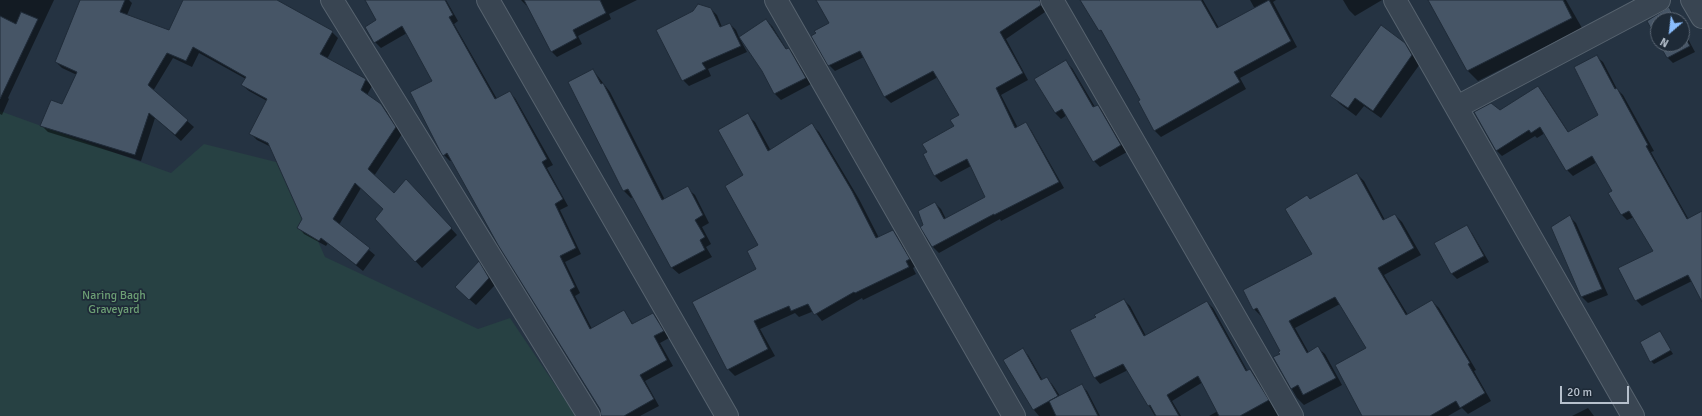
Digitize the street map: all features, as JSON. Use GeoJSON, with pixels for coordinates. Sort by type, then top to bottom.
{"type":"FeatureCollection","features":[{"type":"Feature","properties":{"kind":"street"},"geometry":{"type":"LineString","coordinates":[[332,0],[589,416]]}},
{"type":"Feature","properties":{"kind":"street"},"geometry":{"type":"LineString","coordinates":[[488,0],[727,416]]}},
{"type":"Feature","properties":{"kind":"street"},"geometry":{"type":"LineString","coordinates":[[776,0],[1014,416]]}},
{"type":"Feature","properties":{"kind":"street"},"geometry":{"type":"LineString","coordinates":[[1052,0],[1292,416]]}},
{"type":"Feature","properties":{"kind":"street"},"geometry":{"type":"LineString","coordinates":[[1395,0],[1633,416]]}},
{"type":"Feature","properties":{"kind":"street"},"geometry":{"type":"LineString","coordinates":[[1457,107],[1658,0]]}},
{"type":"Feature","properties":{"kind":"street"},"geometry":{"type":"LineString","coordinates":[[1692,0],[1702,17]]}},
{"type":"Feature","properties":{"kind":"green space","name":"Naring Bagh Graveyard"},"geometry":{"type":"Polygon","coordinates":[[[0,111],[171,173],[204,144],[284,164],[325,257],[478,329],[510,318],[576,416],[0,416],[0,111]]]}},
{"type":"Feature","properties":{"kind":"building"},"geometry":{"type":"Polygon","coordinates":[[[80,0],[125,0],[120,12],[169,30],[183,0],[277,0],[333,31],[320,54],[366,79],[361,90],[381,104],[396,127],[368,169],[394,193],[406,179],[452,228],[415,262],[375,219],[383,209],[355,183],[333,219],[370,248],[356,265],[321,238],[319,241],[297,228],[302,219],[268,143],[249,134],[267,99],[241,85],[246,77],[193,47],[186,61],[167,53],[148,85],[188,120],[175,135],[149,113],[135,155],[40,126],[51,100],[62,104],[77,72],[55,62],[80,0]]]}},
{"type":"Feature","properties":{"kind":"building"},"geometry":{"type":"Polygon","coordinates":[[[365,0],[445,0],[453,15],[449,17],[495,99],[510,91],[547,159],[542,162],[563,199],[555,204],[576,248],[560,256],[575,287],[570,290],[590,329],[624,310],[632,324],[653,313],[664,331],[654,336],[667,360],[640,375],[654,399],[624,416],[601,416],[600,409],[498,245],[447,153],[443,156],[441,153],[410,92],[432,81],[402,26],[374,43],[365,27],[376,20],[365,0]]]}},
{"type":"Feature","properties":{"kind":"building"},"geometry":{"type":"Polygon","coordinates":[[[524,0],[600,0],[606,13],[573,30],[577,38],[551,52],[524,0]]]}},
{"type":"Feature","properties":{"kind":"building"},"geometry":{"type":"Polygon","coordinates":[[[816,0],[1040,0],[1041,5],[1000,32],[1023,73],[996,88],[1015,128],[1026,122],[1059,182],[932,247],[920,227],[923,225],[918,211],[935,202],[944,219],[985,197],[967,159],[934,176],[923,154],[927,152],[922,144],[954,126],[950,120],[959,115],[933,71],[884,97],[860,51],[828,66],[811,36],[816,33],[814,31],[829,23],[816,0]]]}},
{"type":"Feature","properties":{"kind":"building"},"geometry":{"type":"Polygon","coordinates":[[[1080,0],[1201,0],[1217,28],[1269,0],[1291,41],[1234,72],[1240,82],[1154,131],[1138,101],[1140,100],[1114,53],[1101,30],[1099,31],[1080,0]]]}},
{"type":"Feature","properties":{"kind":"building"},"geometry":{"type":"Polygon","coordinates":[[[1428,0],[1563,0],[1572,18],[1467,71],[1428,0]]]}},
{"type":"Feature","properties":{"kind":"building"},"geometry":{"type":"Polygon","coordinates":[[[698,4],[711,8],[720,27],[730,23],[741,46],[702,63],[706,69],[682,81],[656,30],[693,11],[698,4]]]}},
{"type":"Feature","properties":{"kind":"building"},"geometry":{"type":"Polygon","coordinates":[[[1669,7],[1672,12],[1661,12],[1669,7]]]}},
{"type":"Feature","properties":{"kind":"building"},"geometry":{"type":"Polygon","coordinates":[[[21,12],[38,19],[0,99],[0,16],[16,24],[21,12]]]}},
{"type":"Feature","properties":{"kind":"building"},"geometry":{"type":"Polygon","coordinates":[[[766,19],[786,49],[789,48],[806,78],[774,94],[762,71],[739,37],[766,19]]]}},
{"type":"Feature","properties":{"kind":"building"},"geometry":{"type":"Polygon","coordinates":[[[1650,19],[1650,27],[1647,21],[1650,19]]]}},
{"type":"Feature","properties":{"kind":"building"},"geometry":{"type":"Polygon","coordinates":[[[1381,25],[1405,43],[1412,55],[1373,111],[1355,98],[1348,108],[1330,96],[1381,25]]]}},
{"type":"Feature","properties":{"kind":"building"},"geometry":{"type":"Polygon","coordinates":[[[1664,52],[1678,52],[1667,58],[1664,52]]]}},
{"type":"Feature","properties":{"kind":"building"},"geometry":{"type":"Polygon","coordinates":[[[1597,55],[1615,89],[1617,88],[1648,145],[1646,146],[1687,219],[1702,211],[1702,302],[1688,275],[1635,301],[1618,268],[1653,251],[1629,211],[1621,215],[1608,193],[1612,191],[1592,156],[1566,171],[1540,127],[1531,133],[1529,130],[1496,151],[1474,112],[1491,103],[1500,110],[1538,86],[1568,132],[1598,115],[1574,67],[1597,55]]]}},
{"type":"Feature","properties":{"kind":"building"},"geometry":{"type":"Polygon","coordinates":[[[1066,60],[1093,107],[1098,105],[1121,145],[1093,162],[1062,109],[1055,113],[1034,79],[1066,60]]]}},
{"type":"Feature","properties":{"kind":"building"},"geometry":{"type":"Polygon","coordinates":[[[593,69],[601,84],[603,83],[662,200],[688,186],[703,215],[695,220],[705,237],[700,240],[705,250],[671,268],[628,189],[623,191],[568,82],[593,69]]]}},
{"type":"Feature","properties":{"kind":"building"},"geometry":{"type":"Polygon","coordinates":[[[748,113],[768,151],[812,123],[852,191],[876,238],[893,230],[910,259],[906,261],[909,267],[855,293],[854,292],[814,315],[808,304],[791,311],[789,306],[754,321],[768,349],[727,370],[692,302],[756,269],[747,251],[758,245],[725,186],[743,175],[718,130],[748,113]]]}},
{"type":"Feature","properties":{"kind":"building"},"geometry":{"type":"Polygon","coordinates":[[[1357,173],[1383,220],[1395,214],[1414,248],[1378,268],[1406,315],[1432,300],[1470,363],[1468,364],[1485,393],[1460,408],[1456,401],[1430,416],[1362,416],[1335,365],[1366,348],[1335,297],[1289,321],[1307,353],[1318,346],[1336,378],[1303,395],[1298,385],[1291,389],[1273,357],[1280,354],[1278,352],[1280,351],[1257,308],[1253,310],[1243,290],[1312,254],[1285,209],[1307,195],[1310,199],[1357,173]]]}},
{"type":"Feature","properties":{"kind":"building"},"geometry":{"type":"Polygon","coordinates":[[[1570,215],[1602,289],[1581,297],[1551,227],[1570,215]]]}},
{"type":"Feature","properties":{"kind":"building"},"geometry":{"type":"Polygon","coordinates":[[[1467,225],[1484,256],[1451,274],[1434,243],[1467,225]]]}},
{"type":"Feature","properties":{"kind":"building"},"geometry":{"type":"Polygon","coordinates":[[[479,261],[489,278],[469,300],[455,287],[479,261]]]}},
{"type":"Feature","properties":{"kind":"building"},"geometry":{"type":"Polygon","coordinates":[[[1124,299],[1144,336],[1207,301],[1246,371],[1250,369],[1269,400],[1240,416],[1219,416],[1198,376],[1167,395],[1179,416],[1156,416],[1150,405],[1148,406],[1123,364],[1094,378],[1070,330],[1096,317],[1094,315],[1124,299]]]}},
{"type":"Feature","properties":{"kind":"building"},"geometry":{"type":"Polygon","coordinates":[[[1660,331],[1671,350],[1650,362],[1640,342],[1660,331]]]}},
{"type":"Feature","properties":{"kind":"building"},"geometry":{"type":"Polygon","coordinates":[[[1023,348],[1041,380],[1047,377],[1058,396],[1033,410],[1003,360],[1023,348]]]}},
{"type":"Feature","properties":{"kind":"building"},"geometry":{"type":"Polygon","coordinates":[[[1082,384],[1098,416],[1056,416],[1049,401],[1082,384]]]}}]}
